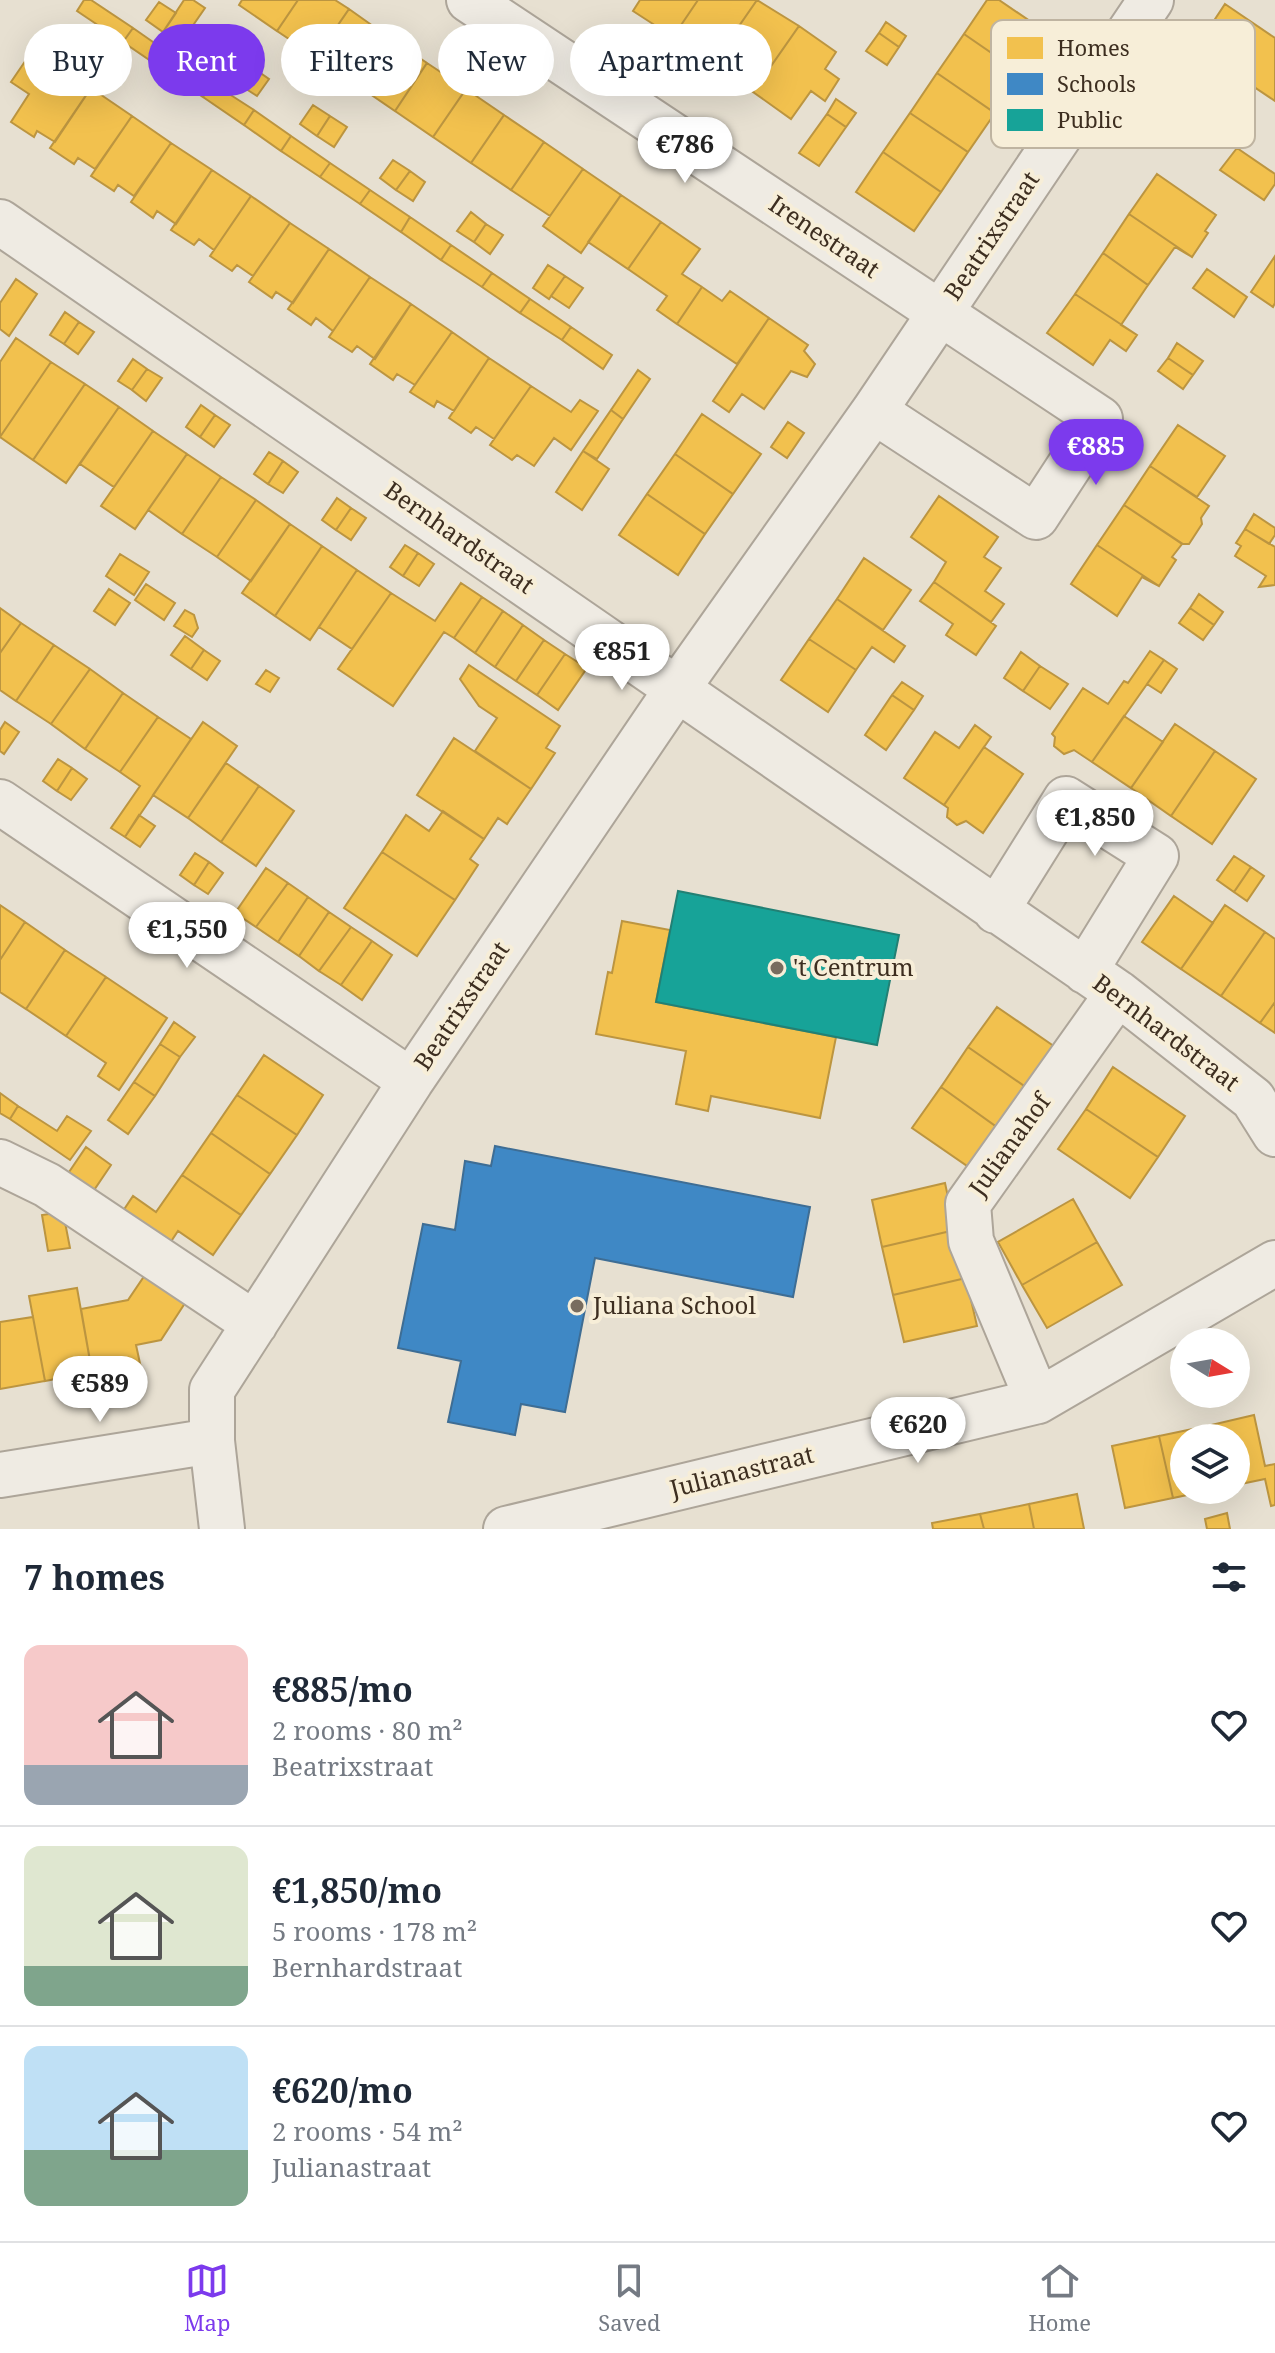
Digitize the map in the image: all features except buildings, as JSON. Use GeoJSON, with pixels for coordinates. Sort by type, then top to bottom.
{"type":"FeatureCollection","features":[{"type":"Feature","properties":{"kind":"street","name":"Irenestraat"},"geometry":{"type":"LineString","coordinates":[[469,0],[939,314]]}},
{"type":"Feature","properties":{"kind":"street","name":"Beatrixstraat"},"geometry":{"type":"LineString","coordinates":[[1137,20],[1151,0]]}},
{"type":"Feature","properties":{"kind":"street","name":"Beatrixstraat"},"geometry":{"type":"LineString","coordinates":[[212,1441],[212,1390],[411,1081],[677,689],[874,411],[1051,148]]}},
{"type":"Feature","properties":{"kind":"street","name":"Bernhardstraat"},"geometry":{"type":"LineString","coordinates":[[0,222],[1102,982],[1253,1099],[1275,1134]]}},
{"type":"Feature","properties":{"kind":"street","name":"Beatrixstraat"},"geometry":{"type":"LineString","coordinates":[[874,411],[1036,517],[1100,419],[939,314]]}},
{"type":"Feature","properties":{"kind":"street","name":"Bernhardstraat"},"geometry":{"type":"LineString","coordinates":[[996,911],[1066,799],[1156,856],[1102,982]]}},
{"type":"Feature","properties":{"kind":"street"},"geometry":{"type":"LineString","coordinates":[[0,802],[411,1081]]}},
{"type":"Feature","properties":{"kind":"street","name":"Julianahof"},"geometry":{"type":"LineString","coordinates":[[1038,1401],[971,1241],[968,1204],[1102,982]]}},
{"type":"Feature","properties":{"kind":"street"},"geometry":{"type":"LineString","coordinates":[[0,1162],[47,1185],[255,1324]]}},
{"type":"Feature","properties":{"kind":"street","name":"Julianastraat"},"geometry":{"type":"LineString","coordinates":[[506,1529],[1038,1401],[1275,1263]]}},
{"type":"Feature","properties":{"kind":"street"},"geometry":{"type":"LineString","coordinates":[[0,1475],[212,1441],[222,1529]]}},
{"type":"Feature","properties":{"kind":"place","name":"'t Centrum"},"geometry":{"type":"Point","coordinates":[777,968]}},
{"type":"Feature","properties":{"kind":"place","name":"Juliana School"},"geometry":{"type":"Point","coordinates":[577,1306]}}]}
